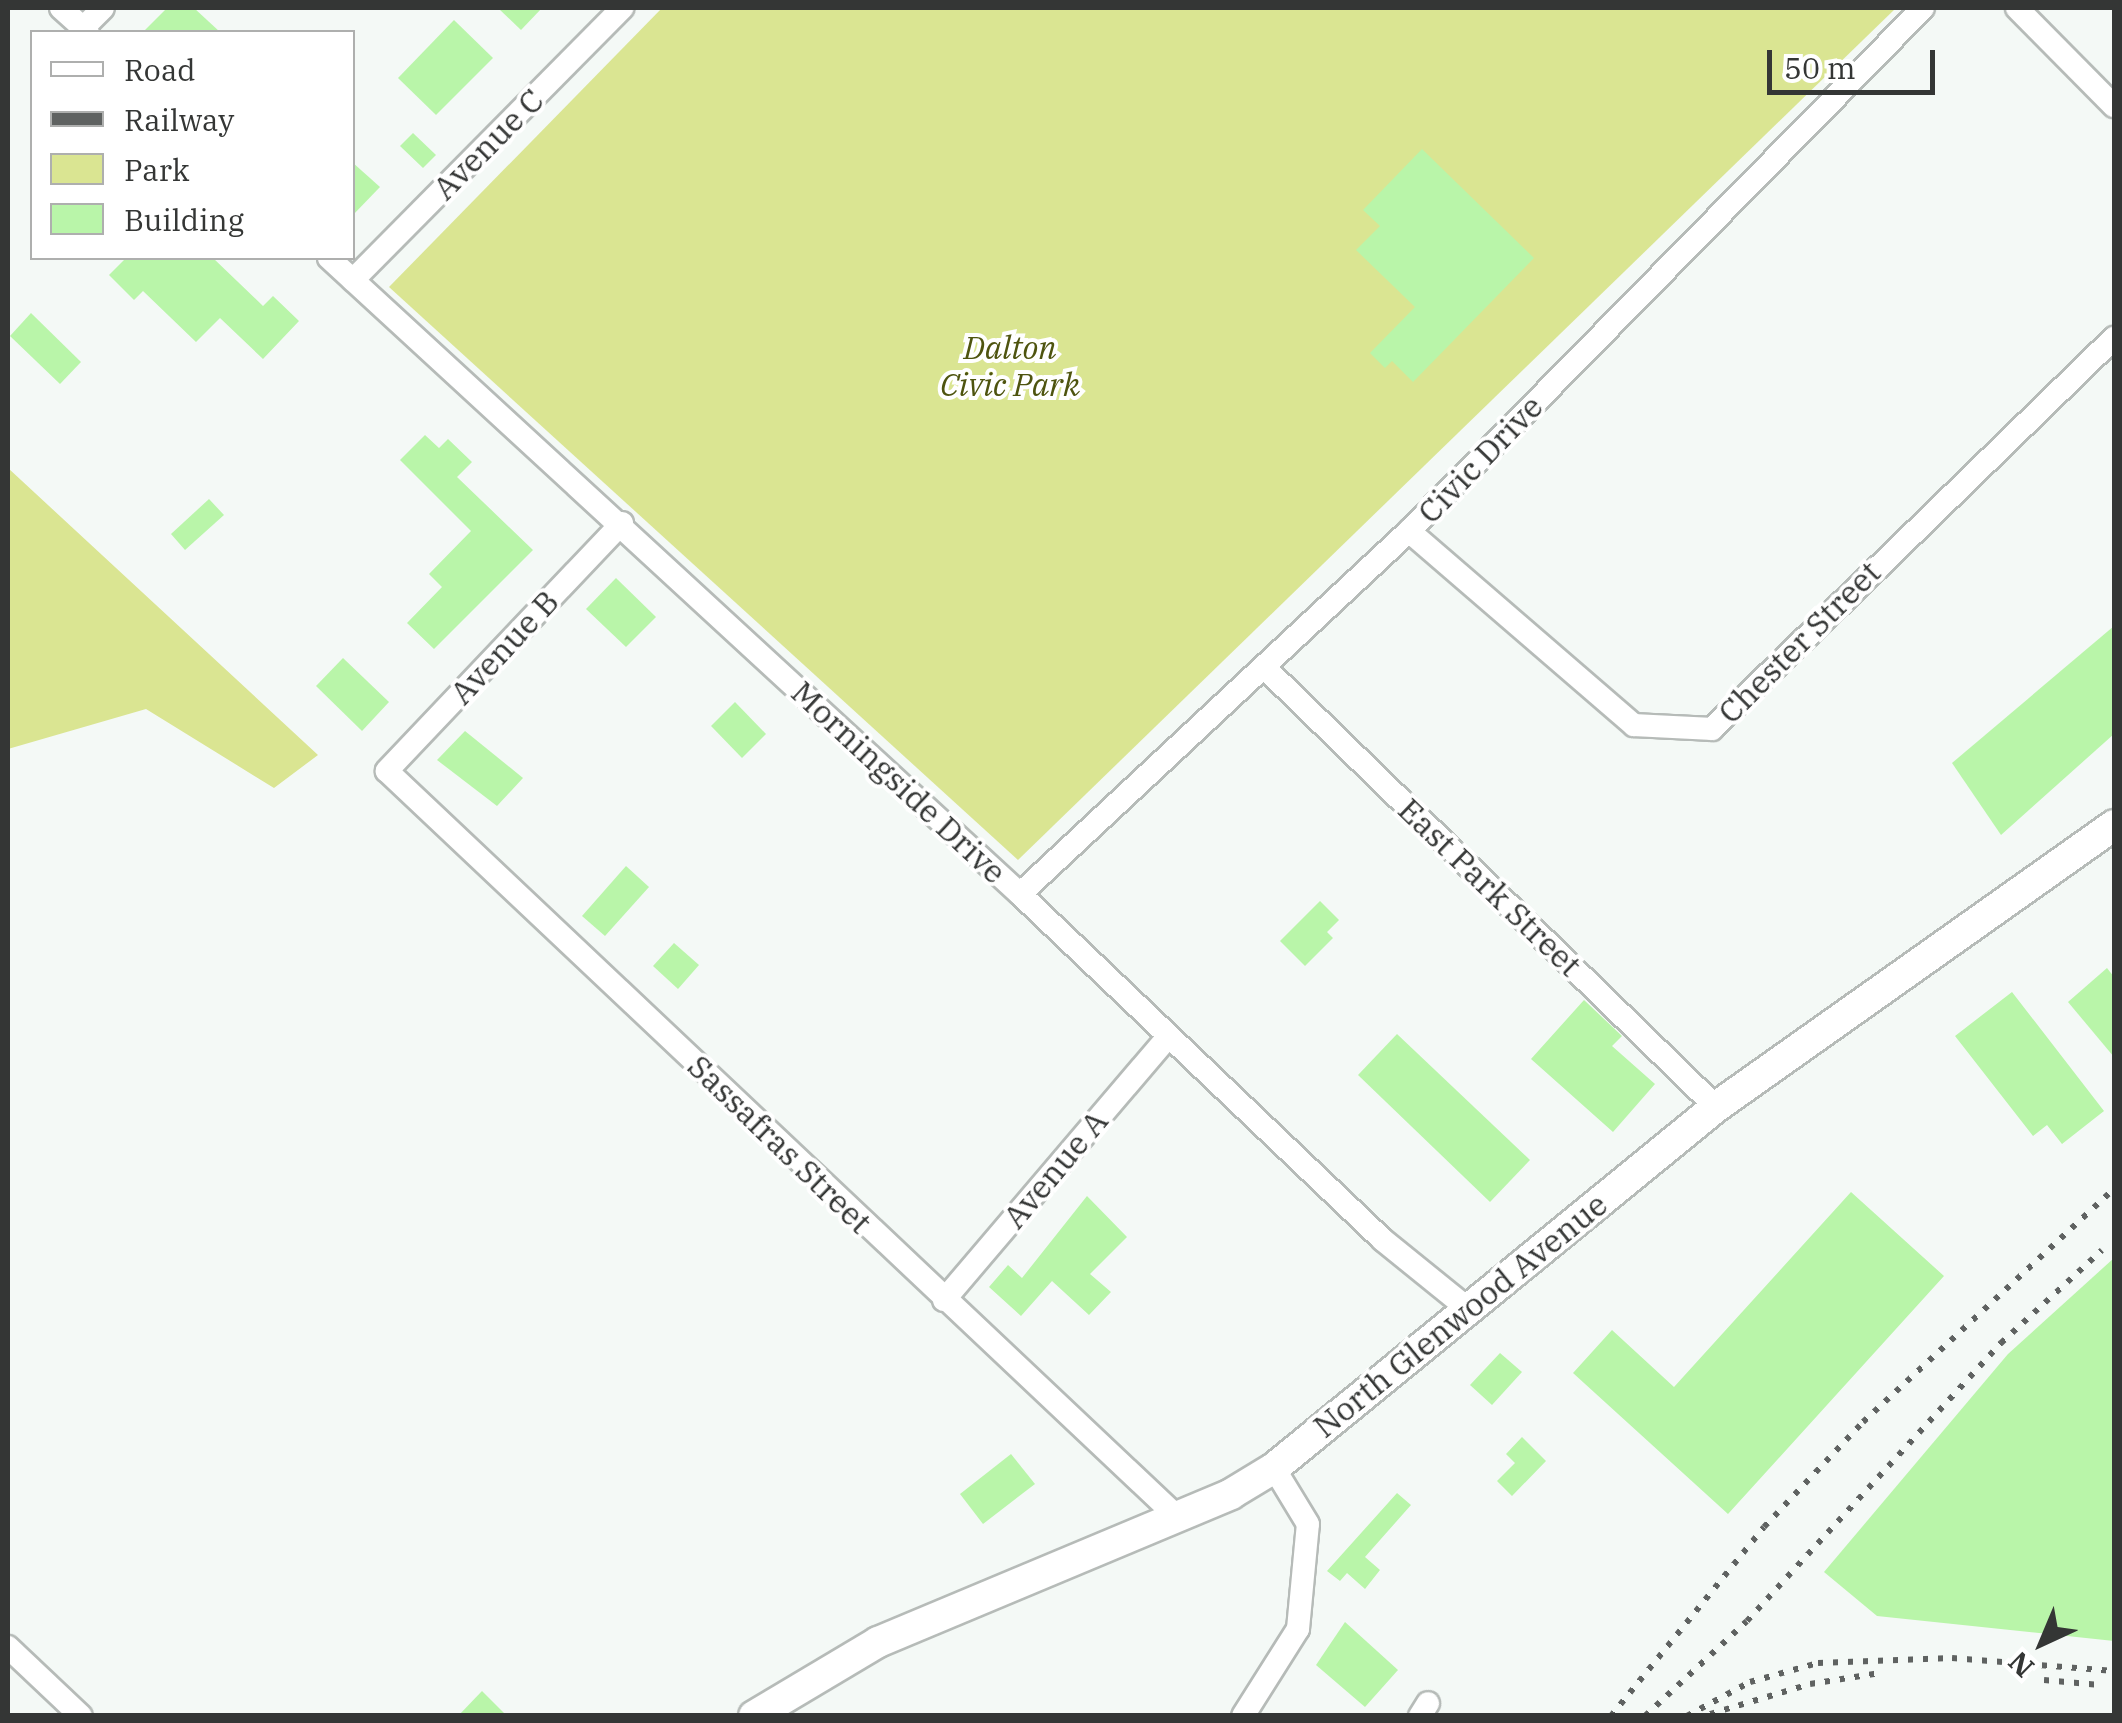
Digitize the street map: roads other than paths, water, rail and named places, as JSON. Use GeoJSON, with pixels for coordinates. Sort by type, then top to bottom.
{"type":"FeatureCollection","features":[{"type":"Feature","properties":{"kind":"main road","name":"North Glenwood Avenue"},"geometry":{"type":"LineString","coordinates":[[754,1716],[878,1642],[1231,1494],[1274,1468],[1716,1107],[2114,824]]}},
{"type":"Feature","properties":{"kind":"street"},"geometry":{"type":"LineString","coordinates":[[61,8],[86,30],[103,8]]}},
{"type":"Feature","properties":{"kind":"street","name":"Avenue C"},"geometry":{"type":"LineString","coordinates":[[353,280],[622,8]]}},
{"type":"Feature","properties":{"kind":"street","name":"Civic Drive"},"geometry":{"type":"LineString","coordinates":[[1020,894],[1409,531],[1923,8]]}},
{"type":"Feature","properties":{"kind":"street"},"geometry":{"type":"LineString","coordinates":[[2017,8],[2114,106]]}},
{"type":"Feature","properties":{"kind":"street","name":"Morningside Drive"},"geometry":{"type":"LineString","coordinates":[[331,260],[1020,894],[1383,1240],[1467,1308]]}},
{"type":"Feature","properties":{"kind":"street","name":"Chester Street"},"geometry":{"type":"LineString","coordinates":[[1409,531],[1634,724],[1712,729],[2114,338]]}},
{"type":"Feature","properties":{"kind":"street","name":"Avenue B"},"geometry":{"type":"LineString","coordinates":[[387,771],[622,524]]}},
{"type":"Feature","properties":{"kind":"street","name":"East Park Street"},"geometry":{"type":"LineString","coordinates":[[1264,667],[1716,1107]]}},
{"type":"Feature","properties":{"kind":"street","name":"Sassafras Street"},"geometry":{"type":"LineString","coordinates":[[387,771],[1175,1515]]}},
{"type":"Feature","properties":{"kind":"street","name":"Avenue A"},"geometry":{"type":"LineString","coordinates":[[944,1300],[1167,1038]]}},
{"type":"Feature","properties":{"kind":"street"},"geometry":{"type":"LineString","coordinates":[[1243,1716],[1298,1630],[1308,1524],[1274,1468]]}},
{"type":"Feature","properties":{"kind":"street"},"geometry":{"type":"LineString","coordinates":[[8,1647],[81,1716]]}},
{"type":"Feature","properties":{"kind":"railway"},"geometry":{"type":"LineString","coordinates":[[1611,1716],[1764,1527],[1863,1422],[2114,1189]]}},
{"type":"Feature","properties":{"kind":"railway"},"geometry":{"type":"LineString","coordinates":[[1645,1716],[1747,1621],[2001,1343],[2102,1250]]}},
{"type":"Feature","properties":{"kind":"railway"},"geometry":{"type":"LineString","coordinates":[[1687,1716],[1750,1682],[1818,1663],[1952,1658],[2114,1671]]}},
{"type":"Feature","properties":{"kind":"railway"},"geometry":{"type":"LineString","coordinates":[[1710,1714],[1810,1684],[1880,1673]]}},
{"type":"Feature","properties":{"kind":"railway"},"geometry":{"type":"LineString","coordinates":[[2044,1680],[2100,1685]]}},
{"type":"Feature","properties":{"kind":"park label","name":"Dalton Civic Park"},"geometry":{"type":"Point","coordinates":[1010,366]}}]}
